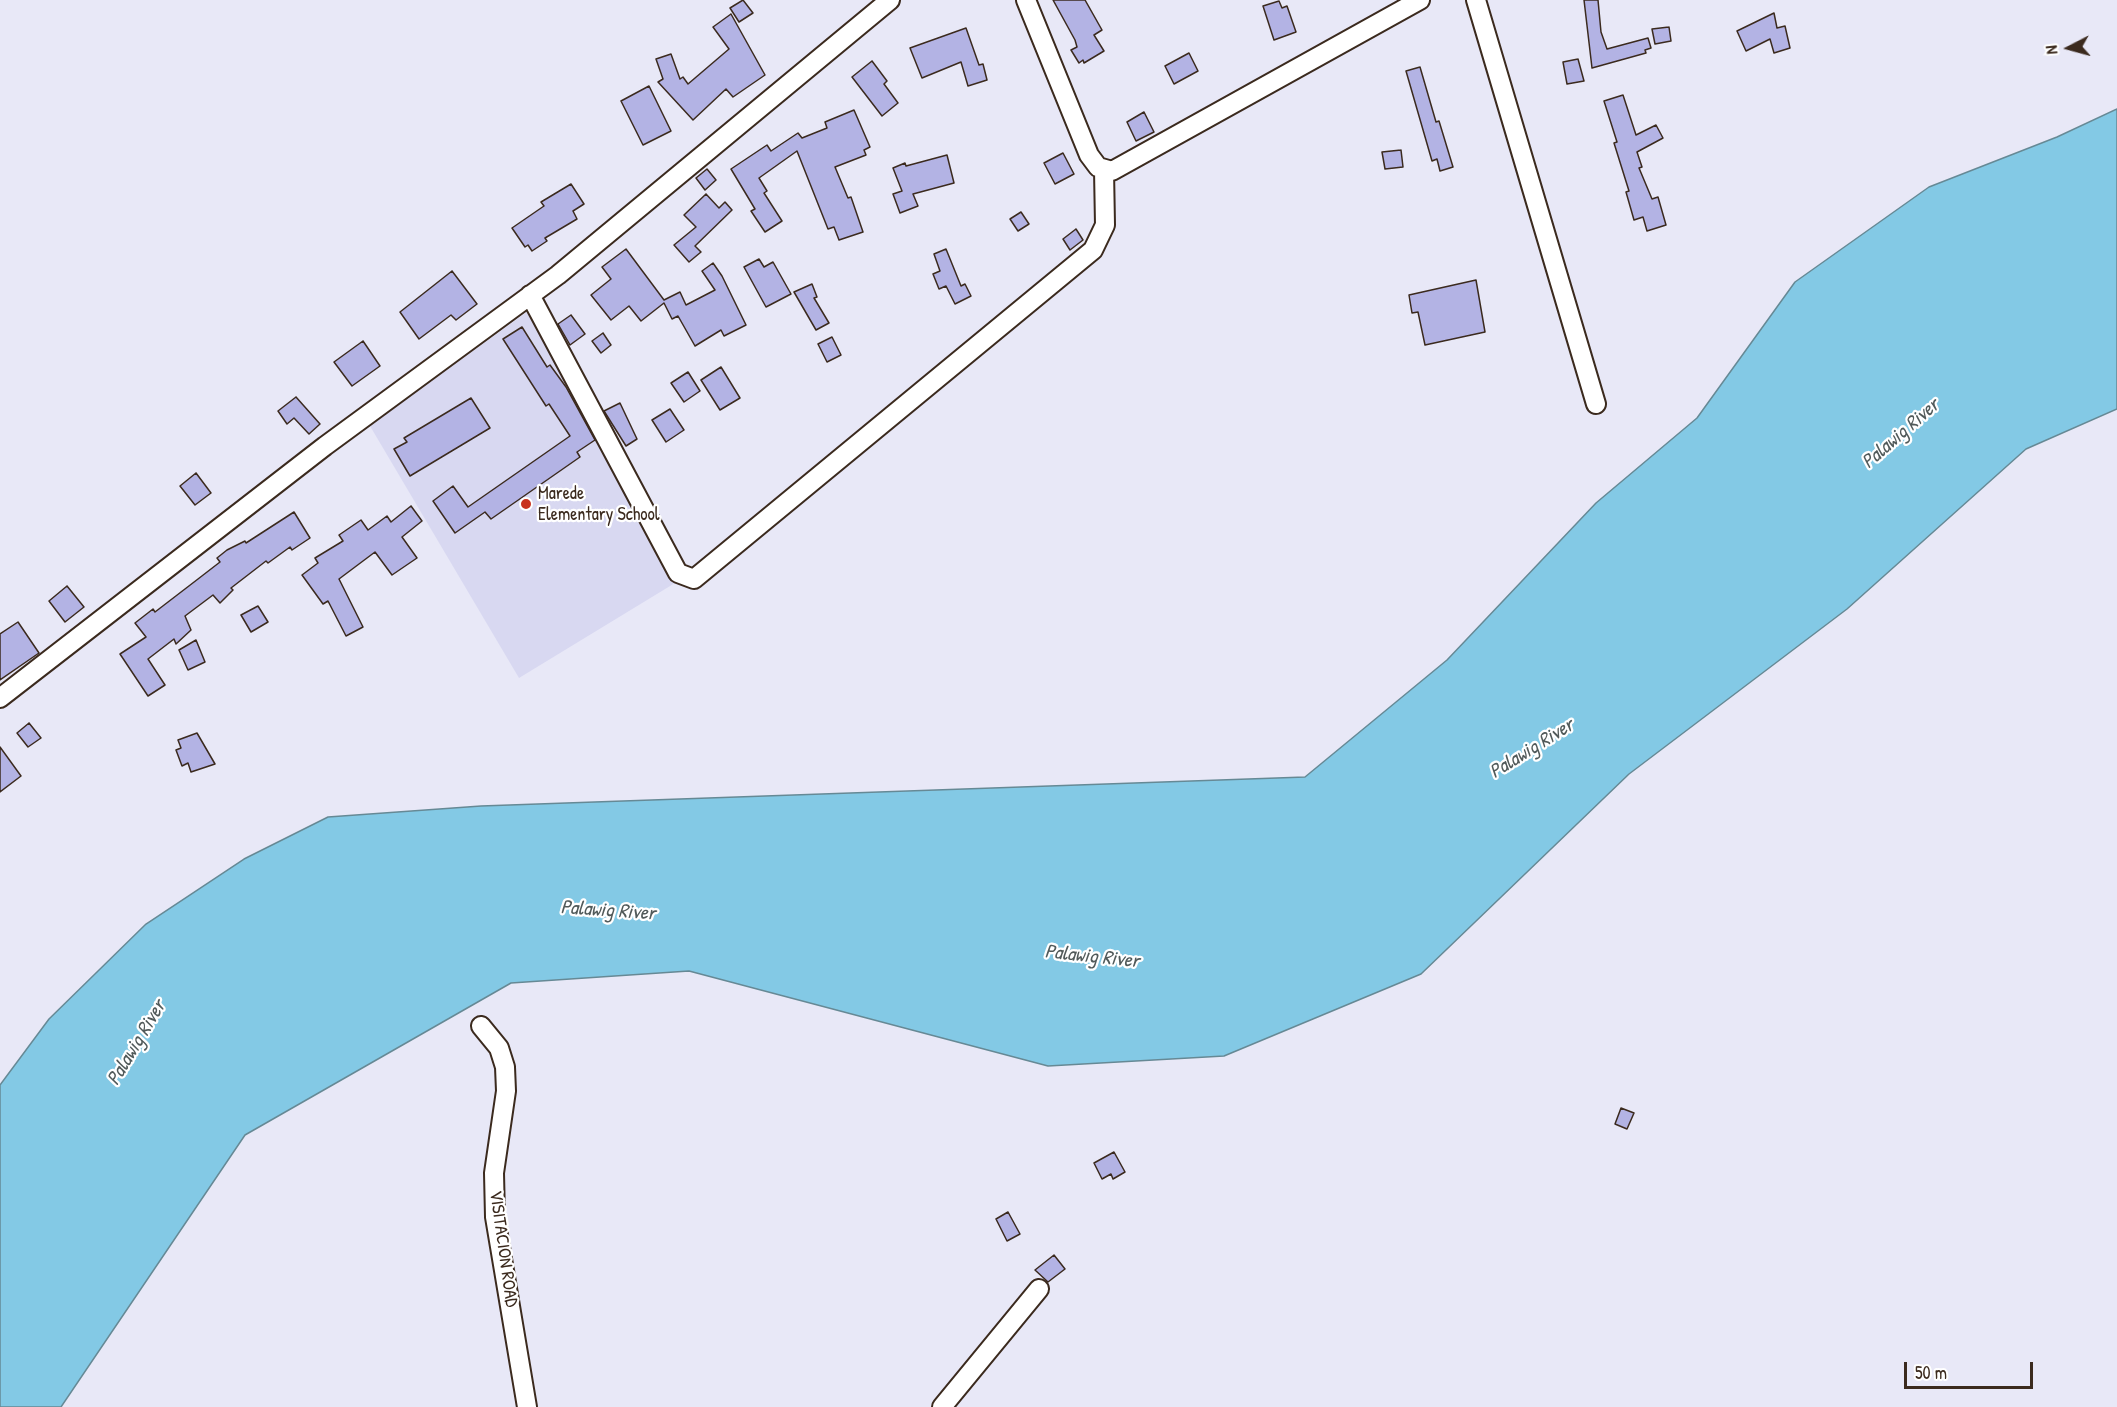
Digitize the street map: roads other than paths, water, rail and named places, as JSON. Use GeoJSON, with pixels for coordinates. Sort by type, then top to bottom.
{"type":"FeatureCollection","features":[{"type":"Feature","properties":{"kind":"street"},"geometry":{"type":"LineString","coordinates":[[0,698],[325,446],[530,295],[890,0]]}},
{"type":"Feature","properties":{"kind":"street"},"geometry":{"type":"LineString","coordinates":[[530,295],[678,573],[694,579],[1093,250],[1106,225],[1104,170],[1089,155],[1026,0]]}},
{"type":"Feature","properties":{"kind":"street"},"geometry":{"type":"LineString","coordinates":[[1104,170],[1121,167],[1420,0]]}},
{"type":"Feature","properties":{"kind":"street"},"geometry":{"type":"LineString","coordinates":[[1476,0],[1596,404]]}},
{"type":"Feature","properties":{"kind":"street","name":"VISITACION ROAD"},"geometry":{"type":"LineString","coordinates":[[481,1026],[499,1048],[505,1067],[506,1091],[494,1173],[495,1217],[527,1407]]}},
{"type":"Feature","properties":{"kind":"street"},"geometry":{"type":"LineString","coordinates":[[942,1407],[1039,1289]]}},
{"type":"Feature","properties":{"kind":"water","name":"Palawig River"},"geometry":{"type":"Polygon","coordinates":[[[2117,109],[2117,409],[2026,449],[1847,609],[1629,774],[1421,974],[1224,1056],[1048,1066],[689,971],[511,983],[245,1135],[61,1407],[0,1407],[0,1085],[49,1019],[146,924],[244,859],[328,817],[481,806],[1305,777],[1447,660],[1596,503],[1697,418],[1795,282],[1929,187],[2057,137],[2117,109]]]}},
{"type":"Feature","properties":{"kind":"place","name":"Marede Elementary School"},"geometry":{"type":"Point","coordinates":[526,504]}}]}
